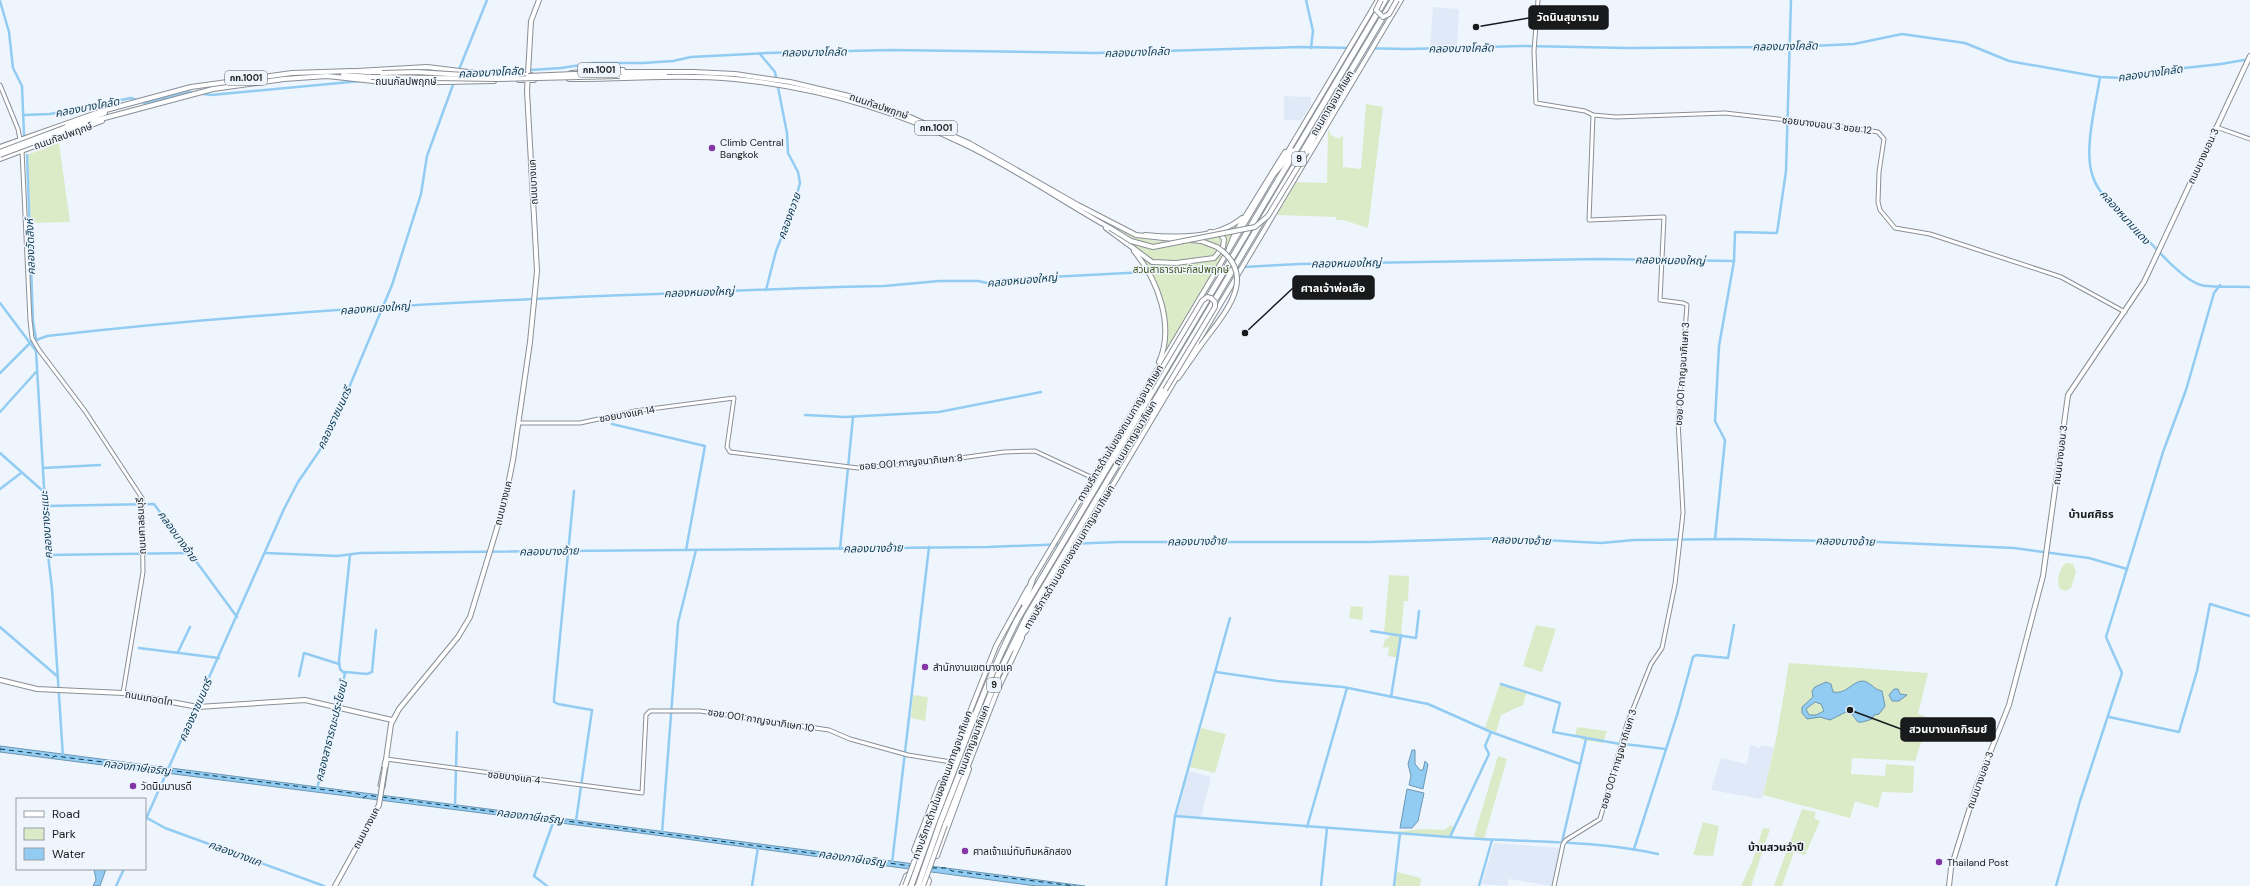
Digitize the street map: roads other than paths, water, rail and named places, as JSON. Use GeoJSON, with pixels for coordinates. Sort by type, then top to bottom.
{"type":"FeatureCollection","features":[{"type":"Feature","properties":{"kind":"highway","name":"ถนนกาญจนาภิเษก"},"geometry":{"type":"LineString","coordinates":[[911,886],[931,822],[969,734],[979,701],[1017,620],[1386,0]]}},
{"type":"Feature","properties":{"kind":"highway","name":"ถนนกาญจนาภิเษก"},"geometry":{"type":"LineString","coordinates":[[918,886],[1004,662],[1027,616],[1393,0]]}},
{"type":"Feature","properties":{"kind":"highway"},"geometry":{"type":"LineString","coordinates":[[1274,173],[1307,132]]}},
{"type":"Feature","properties":{"kind":"highway"},"geometry":{"type":"LineString","coordinates":[[1017,620],[1032,581]]}},
{"type":"Feature","properties":{"kind":"highway"},"geometry":{"type":"LineString","coordinates":[[1004,662],[1026,629]]}},
{"type":"Feature","properties":{"kind":"highway"},"geometry":{"type":"LineString","coordinates":[[957,746],[979,701]]}},
{"type":"Feature","properties":{"kind":"main road","name":"ถนนบางแค"},"geometry":{"type":"LineString","coordinates":[[335,886],[379,805],[392,720],[404,701],[467,623],[504,505],[520,423],[535,294],[536,242],[528,71],[532,17],[539,0]]}},
{"type":"Feature","properties":{"kind":"main road","name":"ทางบริการด้านในของถนนกาญจนาภิเษก"},"geometry":{"type":"LineString","coordinates":[[905,886],[931,822],[951,762],[996,646],[1060,533],[1378,0]]}},
{"type":"Feature","properties":{"kind":"main road"},"geometry":{"type":"LineString","coordinates":[[1381,0],[1377,12],[1385,17],[1389,14],[1397,0]]}},
{"type":"Feature","properties":{"kind":"main road"},"geometry":{"type":"LineString","coordinates":[[1167,390],[1247,259],[1401,0]]}},
{"type":"Feature","properties":{"kind":"main road","name":"ถนนบางบอน 3"},"geometry":{"type":"LineString","coordinates":[[1949,886],[1951,868],[1976,788],[2013,692],[2048,547],[2068,395],[2140,290],[2250,56]]}},
{"type":"Feature","properties":{"kind":"main road","name":"ถนนกัลปพฤกษ์"},"geometry":{"type":"LineString","coordinates":[[354,72],[404,68],[453,69],[478,74],[528,71],[650,69],[669,74]]}},
{"type":"Feature","properties":{"kind":"main road"},"geometry":{"type":"LineString","coordinates":[[584,71],[582,74],[584,79]]}},
{"type":"Feature","properties":{"kind":"main road","name":"ถนนกัลปพฤกษ์"},"geometry":{"type":"LineString","coordinates":[[0,150],[36,134],[140,99],[191,87],[292,73],[416,72],[483,76],[719,73],[775,81],[853,97],[941,130],[980,148],[1078,205],[1134,234]]}},
{"type":"Feature","properties":{"kind":"main road","name":"ถนนกัลปพฤกษ์"},"geometry":{"type":"LineString","coordinates":[[0,150],[66,129],[200,93],[250,83],[351,75],[371,77],[496,79],[620,74]]}},
{"type":"Feature","properties":{"kind":"main road","name":"ถนนกัลปพฤกษ์"},"geometry":{"type":"LineString","coordinates":[[334,76],[375,82],[584,79],[669,74]]}},
{"type":"Feature","properties":{"kind":"main road","name":"ถนนกัลปพฤกษ์"},"geometry":{"type":"LineString","coordinates":[[775,81],[779,85],[859,104],[937,132],[989,157],[1086,214]]}},
{"type":"Feature","properties":{"kind":"main road","name":"ถนนกัลปพฤกษ์"},"geometry":{"type":"LineString","coordinates":[[0,158],[122,105]]}},
{"type":"Feature","properties":{"kind":"main road","name":"ถนนกัลปพฤกษ์"},"geometry":{"type":"LineString","coordinates":[[0,158],[127,113]]}},
{"type":"Feature","properties":{"kind":"main road"},"geometry":{"type":"LineString","coordinates":[[1086,214],[1131,241],[1153,247],[1255,227],[1268,216],[1314,140],[1322,120]]}},
{"type":"Feature","properties":{"kind":"main road"},"geometry":{"type":"LineString","coordinates":[[1314,140],[1327,124]]}},
{"type":"Feature","properties":{"kind":"main road"},"geometry":{"type":"LineString","coordinates":[[36,134],[32,142],[40,144]]}},
{"type":"Feature","properties":{"kind":"main road"},"geometry":{"type":"LineString","coordinates":[[20,140],[22,151]]}},
{"type":"Feature","properties":{"kind":"main road"},"geometry":{"type":"LineString","coordinates":[[1229,250],[1231,241],[1277,162],[1292,144]]}},
{"type":"Feature","properties":{"kind":"main road"},"geometry":{"type":"LineString","coordinates":[[0,150],[2,153],[0,158]]}},
{"type":"Feature","properties":{"kind":"main road"},"geometry":{"type":"LineString","coordinates":[[1134,234],[1182,237],[1210,232],[1235,223],[1248,212]]}},
{"type":"Feature","properties":{"kind":"main road"},"geometry":{"type":"LineString","coordinates":[[1086,214],[1147,259],[1169,264],[1210,260],[1214,258],[1224,244],[1222,236],[1210,232]]}},
{"type":"Feature","properties":{"kind":"main road"},"geometry":{"type":"LineString","coordinates":[[1134,234],[1168,240],[1210,244],[1228,256],[1236,271],[1237,282],[1233,297],[1201,346],[1167,390]]}},
{"type":"Feature","properties":{"kind":"main road"},"geometry":{"type":"LineString","coordinates":[[1129,245],[1151,277],[1158,294],[1166,330],[1164,351],[1151,380]]}},
{"type":"Feature","properties":{"kind":"main road"},"geometry":{"type":"LineString","coordinates":[[1130,417],[1150,388],[1202,301],[1206,297],[1211,298],[1215,302],[1214,307],[1167,390]]}},
{"type":"Feature","properties":{"kind":"main road","name":"ทางบริการด้านนอกของถนนกาญจนาภิเษก"},"geometry":{"type":"LineString","coordinates":[[923,886],[943,824],[971,761],[998,689],[1026,629],[1167,390]]}},
{"type":"Feature","properties":{"kind":"main road","name":"ถนนเทอดไท"},"geometry":{"type":"LineString","coordinates":[[0,680],[28,687],[53,690],[123,693],[196,706],[305,700],[392,720]]}},
{"type":"Feature","properties":{"kind":"main road"},"geometry":{"type":"LineString","coordinates":[[951,762],[916,846],[914,852],[917,854],[938,856],[969,775],[971,761]]}},
{"type":"Feature","properties":{"kind":"main road"},"geometry":{"type":"LineString","coordinates":[[902,886],[906,876],[909,874],[927,877],[929,881],[927,886]]}},
{"type":"Feature","properties":{"kind":"street"},"geometry":{"type":"LineString","coordinates":[[1538,0],[1534,44],[1536,103],[1585,111],[1593,115]]}},
{"type":"Feature","properties":{"kind":"street"},"geometry":{"type":"LineString","coordinates":[[0,85],[18,129],[20,140]]}},
{"type":"Feature","properties":{"kind":"street","name":"ซอยบางบอน 3 ซอย 12"},"geometry":{"type":"LineString","coordinates":[[1593,115],[1628,117],[1724,113],[1871,130],[1882,134],[1884,139],[1879,172],[1878,202],[1880,210],[1895,228],[1930,234],[2061,277],[2125,312]]}},
{"type":"Feature","properties":{"kind":"street","name":"ซอย 001 กาญจนาภิเษก 3"},"geometry":{"type":"LineString","coordinates":[[1554,886],[1563,844],[1571,837],[1600,820],[1627,724],[1651,664],[1662,648],[1681,543],[1682,501],[1678,421],[1687,308],[1683,303],[1660,300],[1664,255],[1664,217],[1589,220],[1593,115]]}},
{"type":"Feature","properties":{"kind":"street"},"geometry":{"type":"LineString","coordinates":[[2216,127],[2250,139]]}},
{"type":"Feature","properties":{"kind":"street","name":"ถนนศาลธนบุรี"},"geometry":{"type":"LineString","coordinates":[[22,151],[32,338],[86,411],[118,463],[138,489],[142,504],[144,553],[143,572],[123,693]]}},
{"type":"Feature","properties":{"kind":"street","name":"ซอยบางแค 14"},"geometry":{"type":"LineString","coordinates":[[520,423],[580,423],[635,411],[734,398]]}},
{"type":"Feature","properties":{"kind":"street","name":"ซอย 001 กาญจนาภิเษก 8"},"geometry":{"type":"LineString","coordinates":[[734,398],[727,447],[730,452],[858,468],[924,463],[1004,452],[1032,451],[1039,452],[1093,478]]}},
{"type":"Feature","properties":{"kind":"street","name":"ซอย 001 กาญจนาภิเษก 10"},"geometry":{"type":"LineString","coordinates":[[642,793],[645,717],[650,711],[700,711],[829,730],[850,739],[908,755],[951,762]]}},
{"type":"Feature","properties":{"kind":"street"},"geometry":{"type":"LineString","coordinates":[[386,759],[388,763],[383,787],[380,785],[383,765],[386,759]]}},
{"type":"Feature","properties":{"kind":"street","name":"ซอยบางแค 4"},"geometry":{"type":"LineString","coordinates":[[386,759],[458,770],[642,793]]}},
{"type":"Feature","properties":{"kind":"water"},"geometry":{"type":"Polygon","coordinates":[[[1865,681],[1882,691],[1885,706],[1879,714],[1874,715],[1872,719],[1862,722],[1857,721],[1848,711],[1830,720],[1820,717],[1807,719],[1802,713],[1802,707],[1813,697],[1812,691],[1815,687],[1826,682],[1831,684],[1833,692],[1842,692],[1856,683],[1865,681]],[[1815,702],[1806,709],[1809,715],[1816,715],[1824,711],[1821,704],[1815,702]]]}},
{"type":"Feature","properties":{"kind":"water"},"geometry":{"type":"Polygon","coordinates":[[[1894,689],[1898,689],[1900,694],[1907,695],[1899,701],[1892,701],[1889,695],[1894,689]]]}},
{"type":"Feature","properties":{"kind":"water","name":"คลองภาษีเจริญ"},"geometry":{"type":"Polygon","coordinates":[[[0,746],[1085,886],[1036,886],[663,836],[0,752],[0,746]]]}},
{"type":"Feature","properties":{"kind":"water"},"geometry":{"type":"Polygon","coordinates":[[[1412,750],[1415,750],[1415,764],[1420,770],[1423,770],[1425,761],[1428,764],[1423,789],[1409,785],[1411,776],[1408,764],[1412,750]]]}},
{"type":"Feature","properties":{"kind":"water"},"geometry":{"type":"Polygon","coordinates":[[[1407,789],[1424,793],[1418,821],[1412,828],[1400,828],[1407,789]]]}},
{"type":"Feature","properties":{"kind":"water"},"geometry":{"type":"Polygon","coordinates":[[[94,870],[106,870],[100,886],[93,886],[96,880],[94,870]]]}},
{"type":"Feature","properties":{"kind":"waterway","name":"คลองราชมนตรี"},"geometry":{"type":"LineString","coordinates":[[458,72],[487,0]]}},
{"type":"Feature","properties":{"kind":"waterway"},"geometry":{"type":"LineString","coordinates":[[1306,0],[1313,31],[1311,48]]}},
{"type":"Feature","properties":{"kind":"waterway"},"geometry":{"type":"LineString","coordinates":[[1734,261],[1735,232],[1777,233],[1786,171],[1791,0]]}},
{"type":"Feature","properties":{"kind":"waterway","name":"คลองวัดสิงห์"},"geometry":{"type":"LineString","coordinates":[[0,1],[9,32],[13,68],[22,86],[24,135]]}},
{"type":"Feature","properties":{"kind":"waterway","name":"คลองบางโคลัด"},"geometry":{"type":"LineString","coordinates":[[487,73],[561,68],[594,63],[643,63],[673,61],[691,57],[767,53],[890,50],[1096,53],[1300,47],[1408,49],[1522,46],[1628,48],[1790,47],[1854,44],[1902,34],[1965,43],[2009,61],[2100,77],[2122,78],[2148,72],[2221,64],[2250,59]]}},
{"type":"Feature","properties":{"kind":"waterway","name":"คลองควาย"},"geometry":{"type":"LineString","coordinates":[[760,54],[775,72],[787,133],[788,153],[798,172],[800,183],[793,209],[776,251],[766,290]]}},
{"type":"Feature","properties":{"kind":"waterway","name":"คลองบางโคลัด"},"geometry":{"type":"LineString","coordinates":[[391,76],[434,75]]}},
{"type":"Feature","properties":{"kind":"waterway","name":"คลองหนามแดง"},"geometry":{"type":"LineString","coordinates":[[2100,77],[2091,127],[2089,154],[2090,166],[2096,185],[2106,198],[2167,260],[2193,282],[2205,286],[2250,287]]}},
{"type":"Feature","properties":{"kind":"waterway","name":"คลองบางโคลัด"},"geometry":{"type":"LineString","coordinates":[[23,115],[50,114],[131,98],[145,103],[189,92],[211,95],[361,81]]}},
{"type":"Feature","properties":{"kind":"waterway","name":"คลองราชมนตรี"},"geometry":{"type":"LineString","coordinates":[[146,819],[284,509],[298,482],[320,450],[340,409],[392,285],[421,194],[427,156],[454,82]]}},
{"type":"Feature","properties":{"kind":"waterway","name":"คลองวัดสิงห์"},"geometry":{"type":"LineString","coordinates":[[27,155],[33,321],[36,339]]}},
{"type":"Feature","properties":{"kind":"waterway","name":"คลองหนองใหญ่"},"geometry":{"type":"LineString","coordinates":[[0,373],[31,342],[47,336],[275,314],[428,304],[799,288],[884,286],[939,281],[978,281],[992,284],[999,280],[1010,279],[1300,264],[1600,259],[1734,261],[1719,346],[1715,421],[1725,440],[1715,539]]}},
{"type":"Feature","properties":{"kind":"waterway"},"geometry":{"type":"LineString","coordinates":[[2056,886],[2080,801],[2122,673],[2106,637],[2163,452],[2186,390],[2214,293],[2220,285]]}},
{"type":"Feature","properties":{"kind":"waterway","name":"คลองบางระแนะ"},"geometry":{"type":"LineString","coordinates":[[0,303],[36,351],[48,555],[52,589],[63,757]]}},
{"type":"Feature","properties":{"kind":"waterway"},"geometry":{"type":"LineString","coordinates":[[0,412],[36,372]]}},
{"type":"Feature","properties":{"kind":"waterway"},"geometry":{"type":"LineString","coordinates":[[805,415],[845,417],[939,412],[1041,392]]}},
{"type":"Feature","properties":{"kind":"waterway"},"geometry":{"type":"LineString","coordinates":[[840,549],[853,417]]}},
{"type":"Feature","properties":{"kind":"waterway"},"geometry":{"type":"LineString","coordinates":[[612,424],[705,446],[686,550]]}},
{"type":"Feature","properties":{"kind":"waterway"},"geometry":{"type":"LineString","coordinates":[[0,453],[44,492]]}},
{"type":"Feature","properties":{"kind":"waterway"},"geometry":{"type":"LineString","coordinates":[[43,468],[100,465]]}},
{"type":"Feature","properties":{"kind":"waterway"},"geometry":{"type":"LineString","coordinates":[[0,489],[21,473]]}},
{"type":"Feature","properties":{"kind":"waterway"},"geometry":{"type":"LineString","coordinates":[[574,491],[554,702],[592,710],[576,821]]}},
{"type":"Feature","properties":{"kind":"waterway","name":"คลองบางอ้าย"},"geometry":{"type":"LineString","coordinates":[[45,506],[154,504],[237,617]]}},
{"type":"Feature","properties":{"kind":"waterway","name":"คลองบางอ้าย"},"geometry":{"type":"LineString","coordinates":[[265,553],[338,556],[360,553],[987,547],[1119,542],[1369,542],[1507,538],[1601,543],[1634,540],[1735,539],[1879,542],[2014,548],[2089,558],[2127,569]]}},
{"type":"Feature","properties":{"kind":"waterway"},"geometry":{"type":"LineString","coordinates":[[892,863],[929,547]]}},
{"type":"Feature","properties":{"kind":"waterway"},"geometry":{"type":"LineString","coordinates":[[662,833],[678,623],[696,550]]}},
{"type":"Feature","properties":{"kind":"waterway"},"geometry":{"type":"LineString","coordinates":[[48,555],[190,553]]}},
{"type":"Feature","properties":{"kind":"waterway","name":"คลองสาธารณะประโยชน์"},"geometry":{"type":"LineString","coordinates":[[317,789],[345,674],[340,669],[339,661],[350,555]]}},
{"type":"Feature","properties":{"kind":"waterway"},"geometry":{"type":"LineString","coordinates":[[2109,717],[2179,732],[2197,671],[2210,604],[2250,616]]}},
{"type":"Feature","properties":{"kind":"waterway"},"geometry":{"type":"LineString","coordinates":[[1371,631],[1416,638],[1419,611]]}},
{"type":"Feature","properties":{"kind":"waterway"},"geometry":{"type":"LineString","coordinates":[[1166,886],[1175,816],[1230,618]]}},
{"type":"Feature","properties":{"kind":"waterway"},"geometry":{"type":"LineString","coordinates":[[1634,849],[1678,712],[1693,657],[1696,655],[1728,658],[1734,625]]}},
{"type":"Feature","properties":{"kind":"waterway"},"geometry":{"type":"LineString","coordinates":[[0,627],[57,676]]}},
{"type":"Feature","properties":{"kind":"waterway"},"geometry":{"type":"LineString","coordinates":[[178,652],[190,627]]}},
{"type":"Feature","properties":{"kind":"waterway"},"geometry":{"type":"LineString","coordinates":[[345,672],[367,674],[372,672],[376,630]]}},
{"type":"Feature","properties":{"kind":"waterway"},"geometry":{"type":"LineString","coordinates":[[1391,697],[1401,635]]}},
{"type":"Feature","properties":{"kind":"waterway"},"geometry":{"type":"LineString","coordinates":[[139,648],[219,658]]}},
{"type":"Feature","properties":{"kind":"waterway"},"geometry":{"type":"LineString","coordinates":[[299,676],[304,653],[339,664]]}},
{"type":"Feature","properties":{"kind":"waterway"},"geometry":{"type":"LineString","coordinates":[[1216,672],[1277,681],[1343,687],[1428,704],[1491,732],[1580,764]]}},
{"type":"Feature","properties":{"kind":"waterway"},"geometry":{"type":"LineString","coordinates":[[1501,684],[1560,703],[1553,732],[1620,744]]}},
{"type":"Feature","properties":{"kind":"waterway"},"geometry":{"type":"LineString","coordinates":[[1307,827],[1347,688]]}},
{"type":"Feature","properties":{"kind":"waterway"},"geometry":{"type":"LineString","coordinates":[[455,805],[457,732]]}},
{"type":"Feature","properties":{"kind":"waterway"},"geometry":{"type":"LineString","coordinates":[[1450,837],[1489,754],[1485,746],[1491,732]]}},
{"type":"Feature","properties":{"kind":"waterway"},"geometry":{"type":"LineString","coordinates":[[1562,842],[1586,739]]}},
{"type":"Feature","properties":{"kind":"waterway"},"geometry":{"type":"LineString","coordinates":[[1624,744],[1666,749]]}},
{"type":"Feature","properties":{"kind":"waterway"},"geometry":{"type":"LineString","coordinates":[[1175,816],[1462,838],[1560,842],[1610,846],[1658,854]]}},
{"type":"Feature","properties":{"kind":"waterway","name":"คลองบางแค"},"geometry":{"type":"LineString","coordinates":[[147,818],[165,828],[324,886]]}},
{"type":"Feature","properties":{"kind":"waterway","name":"คลองภาษีเจริญ"},"geometry":{"type":"LineString","coordinates":[[547,886],[534,876],[554,820]]}},
{"type":"Feature","properties":{"kind":"waterway"},"geometry":{"type":"LineString","coordinates":[[1321,886],[1327,828]]}},
{"type":"Feature","properties":{"kind":"waterway"},"geometry":{"type":"LineString","coordinates":[[1394,886],[1400,833]]}},
{"type":"Feature","properties":{"kind":"waterway"},"geometry":{"type":"LineString","coordinates":[[1479,886],[1492,840]]}},
{"type":"Feature","properties":{"kind":"waterway"},"geometry":{"type":"LineString","coordinates":[[752,886],[758,847]]}},
{"type":"Feature","properties":{"kind":"waterway","name":"คลองราชมนตรี"},"geometry":{"type":"LineString","coordinates":[[116,886],[124,870]]}},
{"type":"Feature","properties":{"kind":"place","name":"วัดนินสุขาราม"},"geometry":{"type":"Point","coordinates":[1476,27]}},
{"type":"Feature","properties":{"kind":"place","name":"Climb Central Bangkok"},"geometry":{"type":"Point","coordinates":[712,148]}},
{"type":"Feature","properties":{"kind":"place","name":"ศาลเจ้าพ่อเสือ"},"geometry":{"type":"Point","coordinates":[1245,333]}},
{"type":"Feature","properties":{"kind":"place","name":"สำนักงานเขตบางแค"},"geometry":{"type":"Point","coordinates":[925,667]}},
{"type":"Feature","properties":{"kind":"place","name":"สวนบางแคภิรมย์"},"geometry":{"type":"Point","coordinates":[1850,710]}},
{"type":"Feature","properties":{"kind":"place","name":"วัดนิมมานรดี"},"geometry":{"type":"Point","coordinates":[133,786]}},
{"type":"Feature","properties":{"kind":"place","name":"ศาลเจ้าแม่ทับทิมหลักสอง"},"geometry":{"type":"Point","coordinates":[965,851]}},
{"type":"Feature","properties":{"kind":"place","name":"Thailand Post"},"geometry":{"type":"Point","coordinates":[1939,862]}},
{"type":"Feature","properties":{"kind":"district","name":"บ้านศศิธร"},"geometry":{"type":"Point","coordinates":[2091,514]}},
{"type":"Feature","properties":{"kind":"district","name":"บ้านสวนจำปี"},"geometry":{"type":"Point","coordinates":[1776,847]}},
{"type":"Feature","properties":{"kind":"park label","name":"สวนสาธารณะกัลปพฤกษ์"},"geometry":{"type":"Point","coordinates":[1181,269]}}]}
